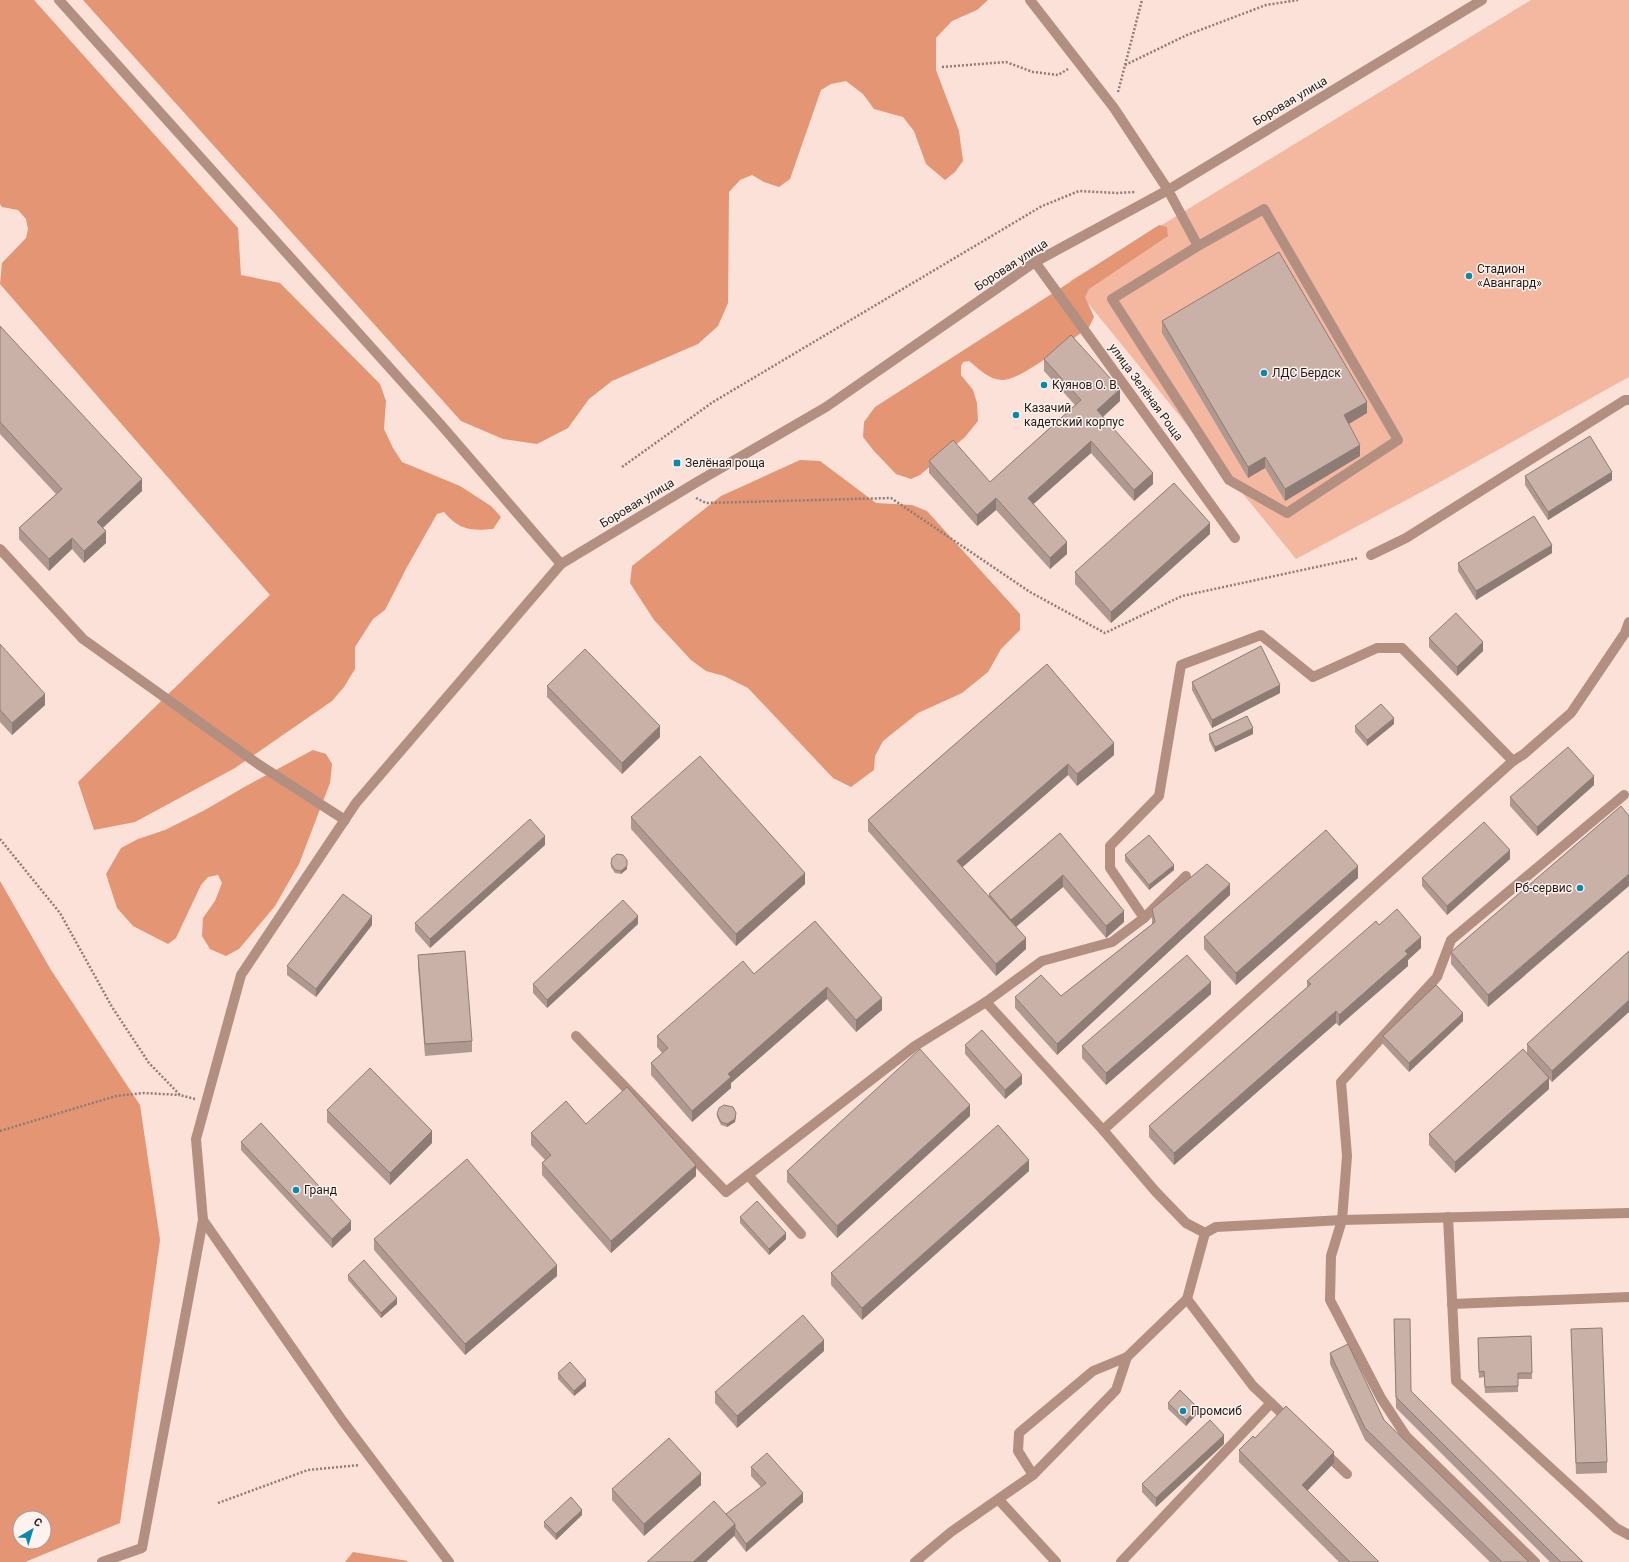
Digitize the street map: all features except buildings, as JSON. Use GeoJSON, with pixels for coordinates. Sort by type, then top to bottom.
{"type":"FeatureCollection","features":[{"type":"Feature","properties":{"kind":"street"},"geometry":{"type":"LineString","coordinates":[[59,0],[442,426],[561,564]]}},
{"type":"Feature","properties":{"kind":"street"},"geometry":{"type":"LineString","coordinates":[[1030,0],[1114,108],[1168,190],[1198,246]]}},
{"type":"Feature","properties":{"kind":"street","name":"Боровая улица"},"geometry":{"type":"LineString","coordinates":[[203,1220],[196,1139],[241,975],[356,803],[561,564],[681,491],[826,408],[1035,262],[1168,190],[1482,0]]}},
{"type":"Feature","properties":{"kind":"street"},"geometry":{"type":"LineString","coordinates":[[1264,209],[1398,440],[1287,513],[1229,480],[1112,299],[1198,246],[1264,209]]}},
{"type":"Feature","properties":{"kind":"street","name":"улица Зелёная Роща"},"geometry":{"type":"LineString","coordinates":[[1035,262],[1235,538]]}},
{"type":"Feature","properties":{"kind":"street"},"geometry":{"type":"LineString","coordinates":[[1371,555],[1406,538],[1625,400],[1629,400]]}},
{"type":"Feature","properties":{"kind":"street"},"geometry":{"type":"LineString","coordinates":[[0,549],[83,639],[252,759],[345,820]]}},
{"type":"Feature","properties":{"kind":"street"},"geometry":{"type":"LineString","coordinates":[[1103,1130],[1513,761],[1524,754],[1571,713],[1625,633],[1629,622]]}},
{"type":"Feature","properties":{"kind":"street"},"geometry":{"type":"LineString","coordinates":[[1144,918],[1110,868],[1110,846],[1159,796],[1181,665],[1261,635],[1314,677],[1377,648],[1402,648],[1513,761]]}},
{"type":"Feature","properties":{"kind":"street"},"geometry":{"type":"LineString","coordinates":[[1536,1562],[1406,1436],[1381,1398],[1330,1300],[1331,1256],[1342,1220],[1347,1156],[1341,1082],[1437,977],[1451,940],[1624,795]]}},
{"type":"Feature","properties":{"kind":"street"},"geometry":{"type":"LineString","coordinates":[[576,1036],[726,1192],[915,1046],[986,1002],[1042,961],[1112,942],[1144,918],[1186,876]]}},
{"type":"Feature","properties":{"kind":"street"},"geometry":{"type":"LineString","coordinates":[[986,1002],[1103,1130],[1156,1192],[1186,1223],[1205,1233]]}},
{"type":"Feature","properties":{"kind":"street"},"geometry":{"type":"LineString","coordinates":[[748,1175],[801,1234]]}},
{"type":"Feature","properties":{"kind":"street"},"geometry":{"type":"LineString","coordinates":[[1033,1475],[1018,1450],[1019,1433],[1093,1371],[1127,1357],[1187,1299],[1205,1233],[1216,1227],[1342,1220],[1629,1213]]}},
{"type":"Feature","properties":{"kind":"street"},"geometry":{"type":"LineString","coordinates":[[1448,1218],[1456,1382],[1616,1528],[1629,1535]]}},
{"type":"Feature","properties":{"kind":"street"},"geometry":{"type":"LineString","coordinates":[[203,1220],[342,1420],[449,1562]]}},
{"type":"Feature","properties":{"kind":"street"},"geometry":{"type":"LineString","coordinates":[[102,1562],[142,1548],[203,1220]]}},
{"type":"Feature","properties":{"kind":"street"},"geometry":{"type":"LineString","coordinates":[[1452,1304],[1629,1297]]}},
{"type":"Feature","properties":{"kind":"street"},"geometry":{"type":"LineString","coordinates":[[1187,1299],[1253,1386],[1300,1430]]}},
{"type":"Feature","properties":{"kind":"street"},"geometry":{"type":"LineString","coordinates":[[915,1562],[950,1532],[999,1500],[1033,1475],[1116,1390],[1127,1357]]}},
{"type":"Feature","properties":{"kind":"street"},"geometry":{"type":"LineString","coordinates":[[1121,1562],[1271,1403]]}},
{"type":"Feature","properties":{"kind":"street"},"geometry":{"type":"LineString","coordinates":[[1318,1446],[1347,1474]]}},
{"type":"Feature","properties":{"kind":"street"},"geometry":{"type":"LineString","coordinates":[[999,1500],[1056,1562]]}},
{"type":"Feature","properties":{"kind":"path"},"geometry":{"type":"LineString","coordinates":[[1114,108],[1142,0]]}},
{"type":"Feature","properties":{"kind":"path"},"geometry":{"type":"LineString","coordinates":[[1125,65],[1187,35],[1266,5],[1298,0]]}},
{"type":"Feature","properties":{"kind":"path"},"geometry":{"type":"LineString","coordinates":[[942,67],[1006,62],[1033,72],[1058,75],[1078,62]]}},
{"type":"Feature","properties":{"kind":"path"},"geometry":{"type":"LineString","coordinates":[[622,467],[714,402],[1042,206],[1079,191],[1117,193],[1139,192]]}},
{"type":"Feature","properties":{"kind":"path"},"geometry":{"type":"LineString","coordinates":[[681,491],[706,503],[891,498],[1030,592],[1105,633],[1182,596],[1371,555]]}},
{"type":"Feature","properties":{"kind":"path"},"geometry":{"type":"LineString","coordinates":[[0,839],[60,913],[112,1007],[149,1062],[180,1095]]}},
{"type":"Feature","properties":{"kind":"path"},"geometry":{"type":"LineString","coordinates":[[0,1131],[5,1131],[116,1096],[144,1093],[180,1095],[206,1104]]}},
{"type":"Feature","properties":{"kind":"path"},"geometry":{"type":"LineString","coordinates":[[218,1502],[308,1470],[373,1463],[378,1466]]}},
{"type":"Feature","properties":{"kind":"shaded area"},"geometry":{"type":"Polygon","coordinates":[[[0,0],[34,0],[238,228],[241,275],[280,283],[380,384],[386,401],[384,429],[402,462],[460,486],[491,506],[501,517],[493,529],[478,530],[460,526],[444,512],[437,514],[385,610],[373,619],[355,647],[355,669],[344,687],[332,701],[235,768],[135,822],[94,830],[78,782],[270,595],[0,284],[2,263],[26,238],[28,229],[26,219],[18,210],[2,207],[0,204],[0,0]]]}},
{"type":"Feature","properties":{"kind":"shaded area"},"geometry":{"type":"Polygon","coordinates":[[[83,0],[988,0],[977,10],[952,21],[936,38],[936,70],[959,131],[963,161],[955,172],[945,180],[926,164],[914,131],[903,117],[874,109],[863,94],[846,81],[831,84],[821,90],[790,179],[779,187],[764,182],[752,175],[740,180],[729,192],[728,303],[718,326],[698,344],[612,381],[589,399],[568,428],[537,444],[503,439],[461,421],[83,0]]]}},
{"type":"Feature","properties":{"kind":"shaded area","name":"Стадион «Авангард»"},"geometry":{"type":"Polygon","coordinates":[[[1531,0],[1629,0],[1629,377],[1440,482],[1296,559],[1070,281],[1531,0]]]}},
{"type":"Feature","properties":{"kind":"shaded area"},"geometry":{"type":"Polygon","coordinates":[[[1159,225],[1167,227],[1168,236],[1089,289],[1085,297],[1094,317],[1089,327],[1046,358],[1022,374],[1003,380],[998,380],[980,371],[969,361],[963,362],[961,366],[961,375],[973,390],[977,403],[978,421],[965,437],[920,475],[911,479],[896,474],[863,437],[864,422],[875,407],[1159,225]]]}},
{"type":"Feature","properties":{"kind":"shaded area"},"geometry":{"type":"Polygon","coordinates":[[[800,460],[820,461],[876,503],[912,505],[927,511],[1020,614],[1020,630],[1001,649],[988,672],[962,693],[918,713],[883,741],[875,756],[874,770],[851,787],[833,778],[748,688],[724,676],[706,671],[691,660],[654,620],[630,583],[632,566],[721,496],[800,460]]]}},
{"type":"Feature","properties":{"kind":"shaded area"},"geometry":{"type":"Polygon","coordinates":[[[313,750],[326,754],[332,764],[330,783],[299,864],[275,906],[239,949],[226,956],[210,949],[202,936],[203,918],[215,901],[222,883],[218,875],[208,877],[201,885],[176,938],[168,944],[133,926],[117,908],[106,874],[121,848],[138,839],[165,830],[205,810],[313,750]]]}},
{"type":"Feature","properties":{"kind":"shaded area"},"geometry":{"type":"Polygon","coordinates":[[[0,881],[51,970],[140,1105],[160,1240],[120,1523],[25,1562],[0,1562],[0,881]]]}},
{"type":"Feature","properties":{"kind":"shaded area"},"geometry":{"type":"Polygon","coordinates":[[[353,1552],[408,1561],[345,1562],[353,1552]]]}},
{"type":"Feature","properties":{"kind":"place","name":"Стадион «Авангард»"},"geometry":{"type":"Point","coordinates":[1469,276]}},
{"type":"Feature","properties":{"kind":"place","name":"ЛДС Бердск"},"geometry":{"type":"Point","coordinates":[1264,373]}},
{"type":"Feature","properties":{"kind":"place","name":"Куянов О. В."},"geometry":{"type":"Point","coordinates":[1044,385]}},
{"type":"Feature","properties":{"kind":"place","name":"Казачий кадетский корпус"},"geometry":{"type":"Point","coordinates":[1016,415]}},
{"type":"Feature","properties":{"kind":"place","name":"Зелёная роща"},"geometry":{"type":"Point","coordinates":[677,463]}},
{"type":"Feature","properties":{"kind":"place","name":"Рб-сервис"},"geometry":{"type":"Point","coordinates":[1580,888]}},
{"type":"Feature","properties":{"kind":"place","name":"Гранд"},"geometry":{"type":"Point","coordinates":[296,1190]}},
{"type":"Feature","properties":{"kind":"place","name":"Промсиб"},"geometry":{"type":"Point","coordinates":[1183,1411]}}]}
